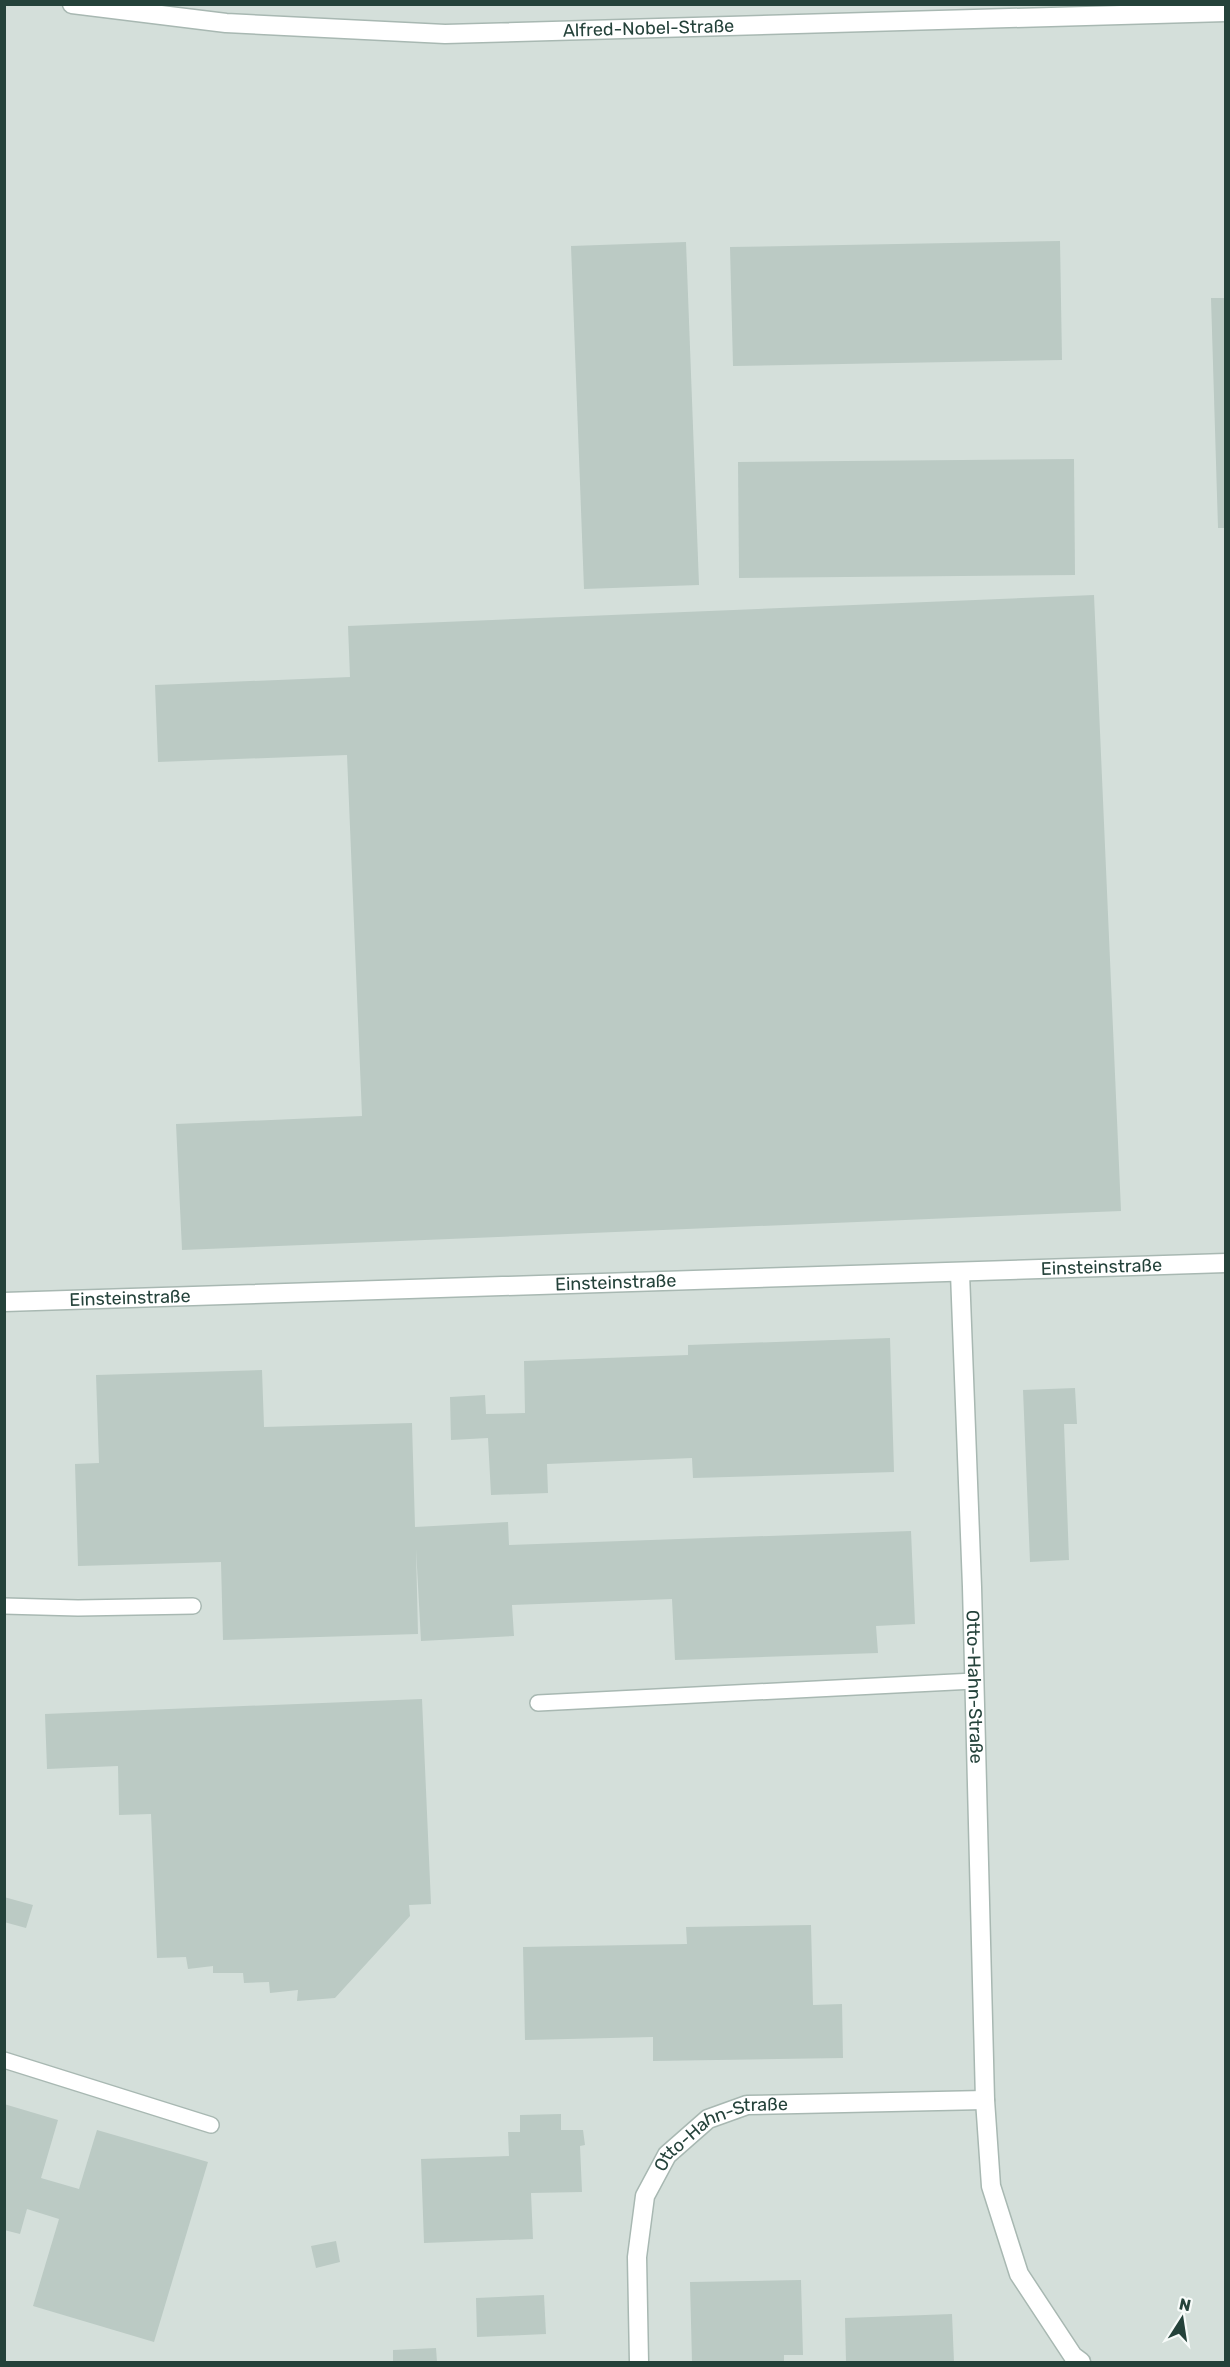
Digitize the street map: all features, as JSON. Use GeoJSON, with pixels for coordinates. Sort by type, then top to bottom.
{"type":"FeatureCollection","features":[{"type":"Feature","properties":{"kind":"street","name":"Alfred-Nobel-Straße"},"geometry":{"type":"LineString","coordinates":[[72,4],[226,23],[445,34],[1226,12]]}},
{"type":"Feature","properties":{"kind":"street","name":"Einsteinstraße"},"geometry":{"type":"LineString","coordinates":[[4,1302],[960,1274],[1226,1263]]}},
{"type":"Feature","properties":{"kind":"street","name":"Otto-Hahn-Straße"},"geometry":{"type":"LineString","coordinates":[[960,1274],[985,2100],[991,2186],[1019,2274],[1073,2356],[1081,2362]]}},
{"type":"Feature","properties":{"kind":"street","name":"Otto-Hahn-Straße"},"geometry":{"type":"LineString","coordinates":[[639,2362],[637,2257],[645,2196],[667,2155],[708,2119],[747,2105],[985,2100]]}},
{"type":"Feature","properties":{"kind":"lane"},"geometry":{"type":"LineString","coordinates":[[4,1606],[78,1608],[194,1606]]}},
{"type":"Feature","properties":{"kind":"lane"},"geometry":{"type":"LineString","coordinates":[[538,1703],[974,1681]]}},
{"type":"Feature","properties":{"kind":"lane"},"geometry":{"type":"LineString","coordinates":[[4,2060],[211,2125]]}},
{"type":"Feature","properties":{"kind":"shaded area"},"geometry":{"type":"Polygon","coordinates":[[[5,5],[1225,5],[1225,2362],[5,2362],[5,5]]]}},
{"type":"Feature","properties":{"kind":"building"},"geometry":{"type":"Polygon","coordinates":[[[1060,241],[1062,360],[733,366],[730,247],[1060,241]]]}},
{"type":"Feature","properties":{"kind":"building"},"geometry":{"type":"Polygon","coordinates":[[[686,242],[699,585],[584,589],[571,246],[686,242]]]}},
{"type":"Feature","properties":{"kind":"building"},"geometry":{"type":"Polygon","coordinates":[[[1211,298],[1226,298],[1226,528],[1218,528],[1211,298]]]}},
{"type":"Feature","properties":{"kind":"building"},"geometry":{"type":"Polygon","coordinates":[[[1074,459],[1075,575],[739,578],[738,462],[1074,459]]]}},
{"type":"Feature","properties":{"kind":"building"},"geometry":{"type":"Polygon","coordinates":[[[1094,595],[1121,1211],[182,1250],[176,1124],[362,1116],[347,755],[158,762],[155,685],[350,677],[348,626],[1094,595]]]}},
{"type":"Feature","properties":{"kind":"building"},"geometry":{"type":"Polygon","coordinates":[[[890,1338],[894,1472],[693,1478],[692,1458],[547,1464],[548,1493],[491,1495],[488,1438],[451,1440],[450,1397],[485,1395],[486,1414],[525,1413],[524,1361],[688,1355],[688,1345],[890,1338]]]}},
{"type":"Feature","properties":{"kind":"building"},"geometry":{"type":"Polygon","coordinates":[[[262,1370],[264,1427],[412,1423],[415,1527],[508,1522],[509,1545],[911,1531],[915,1624],[876,1626],[878,1653],[675,1660],[672,1599],[512,1605],[514,1636],[421,1641],[416,1549],[418,1634],[223,1640],[221,1562],[78,1566],[75,1464],[99,1463],[96,1375],[262,1370]]]}},
{"type":"Feature","properties":{"kind":"building"},"geometry":{"type":"Polygon","coordinates":[[[1075,1388],[1077,1424],[1064,1424],[1069,1560],[1030,1562],[1023,1390],[1075,1388]]]}},
{"type":"Feature","properties":{"kind":"building"},"geometry":{"type":"Polygon","coordinates":[[[422,1699],[431,1904],[409,1905],[410,1916],[335,1998],[297,2001],[298,1990],[270,1993],[269,1982],[244,1983],[243,1973],[213,1973],[213,1966],[188,1969],[186,1957],[157,1958],[151,1814],[119,1815],[118,1766],[47,1769],[45,1714],[422,1699]]]}},
{"type":"Feature","properties":{"kind":"building"},"geometry":{"type":"Polygon","coordinates":[[[4,1897],[33,1905],[26,1928],[4,1922],[4,1897]]]}},
{"type":"Feature","properties":{"kind":"building"},"geometry":{"type":"Polygon","coordinates":[[[811,1925],[813,2005],[842,2004],[843,2058],[653,2061],[653,2037],[525,2040],[523,1947],[687,1944],[686,1927],[811,1925]]]}},
{"type":"Feature","properties":{"kind":"building"},"geometry":{"type":"Polygon","coordinates":[[[4,2104],[58,2120],[41,2178],[79,2189],[97,2130],[208,2162],[154,2342],[33,2306],[59,2219],[27,2209],[20,2234],[4,2230],[4,2104]]]}},
{"type":"Feature","properties":{"kind":"building"},"geometry":{"type":"Polygon","coordinates":[[[561,2114],[561,2130],[583,2130],[585,2145],[580,2146],[582,2192],[531,2193],[533,2239],[424,2243],[421,2159],[509,2156],[508,2132],[520,2132],[520,2115],[561,2114]]]}},
{"type":"Feature","properties":{"kind":"building"},"geometry":{"type":"Polygon","coordinates":[[[336,2241],[340,2262],[316,2268],[311,2246],[336,2241]]]}},
{"type":"Feature","properties":{"kind":"building"},"geometry":{"type":"Polygon","coordinates":[[[801,2280],[803,2355],[784,2355],[784,2362],[692,2362],[690,2282],[801,2280]]]}},
{"type":"Feature","properties":{"kind":"building"},"geometry":{"type":"Polygon","coordinates":[[[544,2295],[546,2334],[477,2337],[476,2298],[544,2295]]]}},
{"type":"Feature","properties":{"kind":"building"},"geometry":{"type":"Polygon","coordinates":[[[952,2314],[954,2362],[846,2362],[845,2318],[952,2314]]]}},
{"type":"Feature","properties":{"kind":"building"},"geometry":{"type":"Polygon","coordinates":[[[436,2348],[437,2362],[393,2362],[393,2350],[436,2348]]]}}]}
